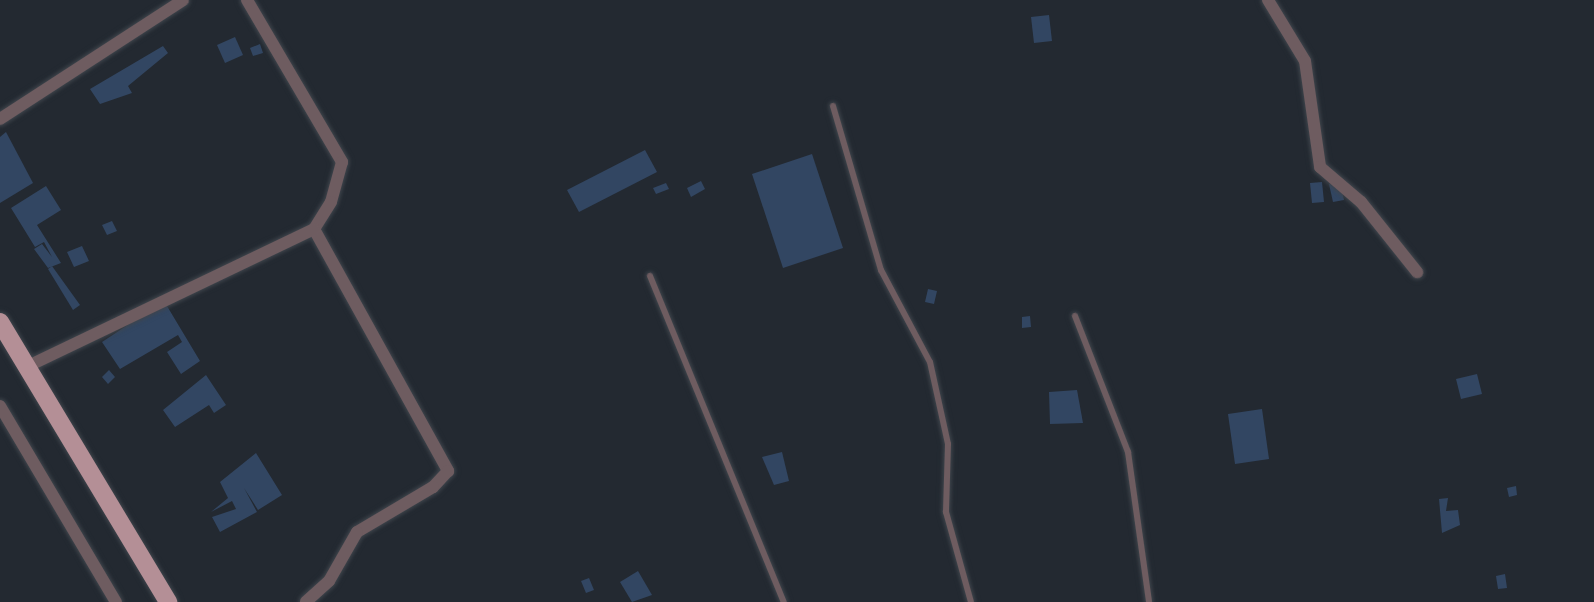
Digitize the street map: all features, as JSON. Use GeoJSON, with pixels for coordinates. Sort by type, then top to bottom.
{"type":"FeatureCollection","features":[{"type":"Feature","properties":{"kind":"main road"},"geometry":{"type":"LineString","coordinates":[[0,322],[168,602]]}},
{"type":"Feature","properties":{"kind":"street"},"geometry":{"type":"LineString","coordinates":[[0,119],[183,0]]}},
{"type":"Feature","properties":{"kind":"street"},"geometry":{"type":"LineString","coordinates":[[26,367],[314,229],[331,202],[342,162],[247,0]]}},
{"type":"Feature","properties":{"kind":"street"},"geometry":{"type":"LineString","coordinates":[[1268,0],[1306,61],[1320,167],[1361,202],[1417,272]]}},
{"type":"Feature","properties":{"kind":"street"},"geometry":{"type":"LineString","coordinates":[[306,602],[329,581],[357,532],[433,487],[448,471],[314,229]]}},
{"type":"Feature","properties":{"kind":"street"},"geometry":{"type":"LineString","coordinates":[[0,406],[116,602]]}},
{"type":"Feature","properties":{"kind":"lane"},"geometry":{"type":"LineString","coordinates":[[833,106],[881,270],[930,362],[948,444],[946,512],[971,602]]}},
{"type":"Feature","properties":{"kind":"lane"},"geometry":{"type":"LineString","coordinates":[[650,276],[784,602]]}},
{"type":"Feature","properties":{"kind":"lane"},"geometry":{"type":"LineString","coordinates":[[1075,316],[1128,452],[1149,602]]}},
{"type":"Feature","properties":{"kind":"building"},"geometry":{"type":"Polygon","coordinates":[[[1049,15],[1052,41],[1034,43],[1031,17],[1049,15]]]}},
{"type":"Feature","properties":{"kind":"building"},"geometry":{"type":"Polygon","coordinates":[[[235,37],[243,55],[225,63],[217,45],[235,37]]]}},
{"type":"Feature","properties":{"kind":"building"},"geometry":{"type":"Polygon","coordinates":[[[260,44],[263,53],[253,56],[250,48],[260,44]]]}},
{"type":"Feature","properties":{"kind":"building"},"geometry":{"type":"Polygon","coordinates":[[[163,46],[168,53],[128,86],[132,93],[100,104],[90,89],[163,46]]]}},
{"type":"Feature","properties":{"kind":"building"},"geometry":{"type":"Polygon","coordinates":[[[6,132],[33,183],[0,203],[0,137],[6,132]]]}},
{"type":"Feature","properties":{"kind":"building"},"geometry":{"type":"Polygon","coordinates":[[[645,150],[657,172],[579,212],[567,190],[645,150]]]}},
{"type":"Feature","properties":{"kind":"building"},"geometry":{"type":"Polygon","coordinates":[[[812,154],[843,248],[783,268],[752,174],[812,154]]]}},
{"type":"Feature","properties":{"kind":"building"},"geometry":{"type":"Polygon","coordinates":[[[701,181],[705,189],[691,197],[687,188],[701,181]]]}},
{"type":"Feature","properties":{"kind":"building"},"geometry":{"type":"Polygon","coordinates":[[[1340,181],[1344,200],[1333,202],[1329,184],[1340,181]]]}},
{"type":"Feature","properties":{"kind":"building"},"geometry":{"type":"Polygon","coordinates":[[[1322,182],[1324,202],[1312,203],[1310,183],[1322,182]]]}},
{"type":"Feature","properties":{"kind":"building"},"geometry":{"type":"Polygon","coordinates":[[[666,183],[669,189],[656,194],[653,188],[666,183]]]}},
{"type":"Feature","properties":{"kind":"building"},"geometry":{"type":"Polygon","coordinates":[[[46,186],[61,210],[37,225],[61,263],[48,268],[34,249],[42,244],[52,257],[44,242],[35,247],[11,208],[46,186]]]}},
{"type":"Feature","properties":{"kind":"building"},"geometry":{"type":"Polygon","coordinates":[[[112,221],[117,231],[107,235],[102,225],[112,221]]]}},
{"type":"Feature","properties":{"kind":"building"},"geometry":{"type":"Polygon","coordinates":[[[82,246],[89,261],[74,267],[67,252],[82,246]]]}},
{"type":"Feature","properties":{"kind":"building"},"geometry":{"type":"Polygon","coordinates":[[[52,266],[80,305],[73,310],[48,269],[52,266]]]}},
{"type":"Feature","properties":{"kind":"building"},"geometry":{"type":"Polygon","coordinates":[[[928,289],[937,291],[934,304],[925,302],[928,289]]]}},
{"type":"Feature","properties":{"kind":"building"},"geometry":{"type":"Polygon","coordinates":[[[164,301],[200,361],[181,374],[167,352],[182,342],[178,335],[120,369],[102,342],[164,301]]]}},
{"type":"Feature","properties":{"kind":"building"},"geometry":{"type":"Polygon","coordinates":[[[1030,316],[1031,327],[1022,328],[1022,317],[1030,316]]]}},
{"type":"Feature","properties":{"kind":"building"},"geometry":{"type":"Polygon","coordinates":[[[109,370],[115,377],[108,384],[102,377],[109,370]]]}},
{"type":"Feature","properties":{"kind":"building"},"geometry":{"type":"Polygon","coordinates":[[[1477,374],[1482,394],[1461,399],[1456,379],[1477,374]]]}},
{"type":"Feature","properties":{"kind":"building"},"geometry":{"type":"Polygon","coordinates":[[[206,375],[226,405],[214,413],[209,405],[175,427],[163,410],[206,375]]]}},
{"type":"Feature","properties":{"kind":"building"},"geometry":{"type":"Polygon","coordinates":[[[1077,390],[1083,423],[1050,424],[1049,392],[1077,390]]]}},
{"type":"Feature","properties":{"kind":"building"},"geometry":{"type":"Polygon","coordinates":[[[1262,409],[1269,459],[1235,464],[1228,414],[1262,409]]]}},
{"type":"Feature","properties":{"kind":"building"},"geometry":{"type":"Polygon","coordinates":[[[782,452],[789,481],[774,485],[762,457],[782,452]]]}},
{"type":"Feature","properties":{"kind":"building"},"geometry":{"type":"Polygon","coordinates":[[[256,453],[282,495],[258,510],[244,488],[257,512],[220,532],[212,517],[236,509],[232,501],[211,512],[228,498],[220,482],[256,453]]]}},
{"type":"Feature","properties":{"kind":"building"},"geometry":{"type":"Polygon","coordinates":[[[1516,486],[1517,495],[1509,497],[1507,488],[1516,486]]]}},
{"type":"Feature","properties":{"kind":"building"},"geometry":{"type":"Polygon","coordinates":[[[1448,498],[1446,511],[1458,510],[1460,525],[1442,533],[1439,499],[1448,498]]]}},
{"type":"Feature","properties":{"kind":"building"},"geometry":{"type":"Polygon","coordinates":[[[638,571],[652,595],[632,602],[620,582],[638,571]]]}},
{"type":"Feature","properties":{"kind":"building"},"geometry":{"type":"Polygon","coordinates":[[[1505,574],[1507,588],[1498,589],[1496,576],[1505,574]]]}},
{"type":"Feature","properties":{"kind":"building"},"geometry":{"type":"Polygon","coordinates":[[[589,578],[594,590],[586,593],[581,581],[589,578]]]}}]}
